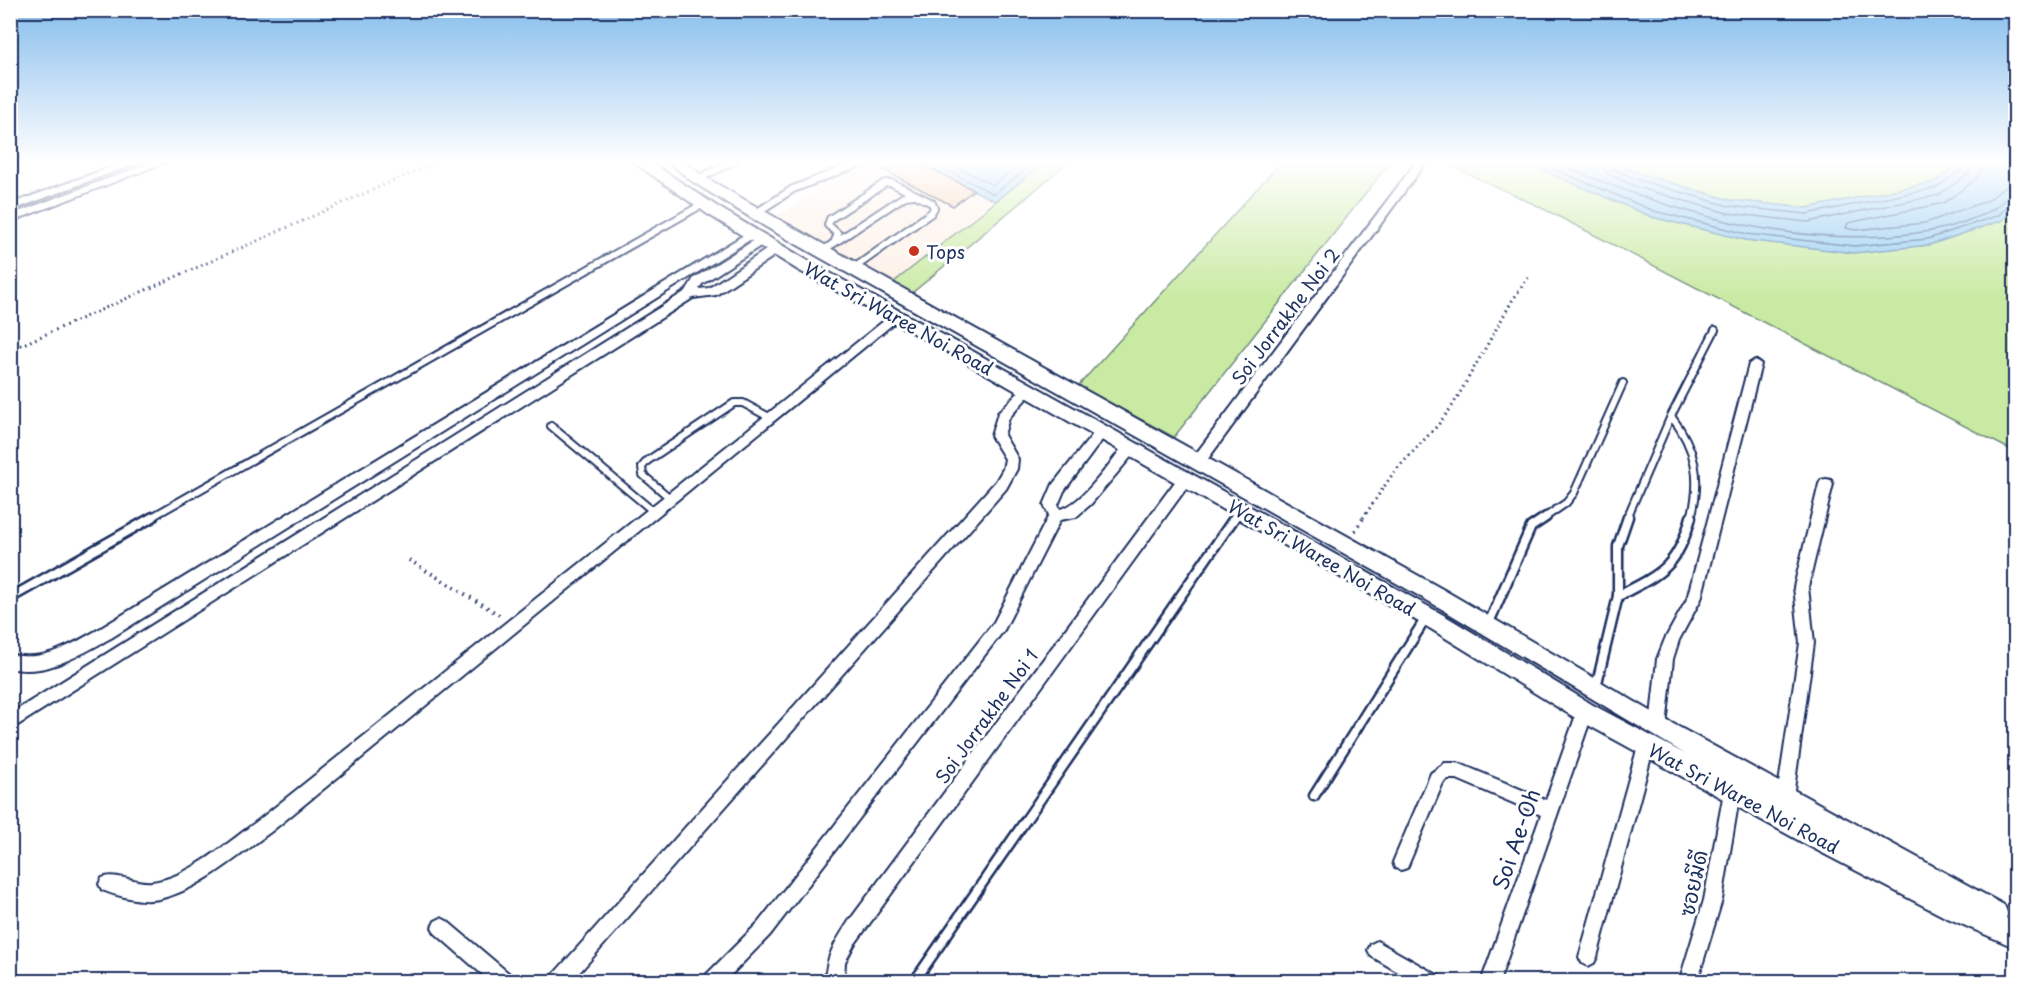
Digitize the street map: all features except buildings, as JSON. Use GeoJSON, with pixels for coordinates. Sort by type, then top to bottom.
{"type":"FeatureCollection","features":[{"type":"Feature","properties":{"kind":"main road","name":"Wat Sri Waree Noi Road"},"geometry":{"type":"LineString","coordinates":[[708,207],[763,241],[1427,616],[1585,712],[1646,746],[1952,907],[2016,935]]}},
{"type":"Feature","properties":{"kind":"main road","name":"Wat Sri Waree Noi Road"},"geometry":{"type":"LineString","coordinates":[[746,207],[787,231],[828,247],[854,268],[1488,625],[1658,727],[2016,925]]}},
{"type":"Feature","properties":{"kind":"main road"},"geometry":{"type":"LineString","coordinates":[[763,241],[787,231]]}},
{"type":"Feature","properties":{"kind":"main road"},"geometry":{"type":"LineString","coordinates":[[1185,479],[1197,463]]}},
{"type":"Feature","properties":{"kind":"street"},"geometry":{"type":"LineString","coordinates":[[10,219],[37,207]]}},
{"type":"Feature","properties":{"kind":"street","name":"Soi Jorrakhe Noi 2"},"geometry":{"type":"LineString","coordinates":[[1197,463],[1388,207]]}},
{"type":"Feature","properties":{"kind":"street"},"geometry":{"type":"LineString","coordinates":[[690,294],[712,292],[763,241]]}},
{"type":"Feature","properties":{"kind":"street"},"geometry":{"type":"LineString","coordinates":[[10,723],[690,294],[698,281],[763,241]]}},
{"type":"Feature","properties":{"kind":"street"},"geometry":{"type":"LineString","coordinates":[[10,661],[18,664],[41,662],[71,652],[106,633],[763,241]]}},
{"type":"Feature","properties":{"kind":"street"},"geometry":{"type":"LineString","coordinates":[[108,884],[132,891],[157,890],[197,872],[266,825],[895,316]]}},
{"type":"Feature","properties":{"kind":"street"},"geometry":{"type":"LineString","coordinates":[[1658,727],[1665,659],[1672,640],[1683,624],[1694,599],[1755,364]]}},
{"type":"Feature","properties":{"kind":"street"},"geometry":{"type":"LineString","coordinates":[[558,981],[1001,485],[1013,462],[1012,454],[997,436],[999,423],[1028,390]]}},
{"type":"Feature","properties":{"kind":"street"},"geometry":{"type":"LineString","coordinates":[[1056,515],[1051,505],[1058,488],[1102,432]]}},
{"type":"Feature","properties":{"kind":"street"},"geometry":{"type":"LineString","coordinates":[[1056,515],[1071,513],[1086,500],[1130,448]]}},
{"type":"Feature","properties":{"kind":"street","name":"Soi Jorrakhe Noi 1"},"geometry":{"type":"LineString","coordinates":[[835,981],[833,969],[836,957],[876,899],[1185,479]]}},
{"type":"Feature","properties":{"kind":"street"},"geometry":{"type":"LineString","coordinates":[[1785,796],[1807,643],[1801,588],[1826,484]]}},
{"type":"Feature","properties":{"kind":"street"},"geometry":{"type":"LineString","coordinates":[[711,981],[764,929],[999,626],[1056,515]]}},
{"type":"Feature","properties":{"kind":"street","name":"Soi Ae-Oh"},"geometry":{"type":"LineString","coordinates":[[1490,981],[1585,712]]}},
{"type":"Feature","properties":{"kind":"street"},"geometry":{"type":"LineString","coordinates":[[1588,957],[1646,746]]}},
{"type":"Feature","properties":{"kind":"street"},"geometry":{"type":"LineString","coordinates":[[1401,862],[1437,778],[1445,771],[1458,771],[1549,810]]}},
{"type":"Feature","properties":{"kind":"street","name":"ซอยมีดี"},"geometry":{"type":"LineString","coordinates":[[1688,981],[1713,900],[1732,792]]}},
{"type":"Feature","properties":{"kind":"street"},"geometry":{"type":"LineString","coordinates":[[441,927],[506,981]]}},
{"type":"Feature","properties":{"kind":"street"},"geometry":{"type":"LineString","coordinates":[[1377,950],[1433,981]]}},
{"type":"Feature","properties":{"kind":"lane"},"geometry":{"type":"LineString","coordinates":[[10,597],[697,207]]}},
{"type":"Feature","properties":{"kind":"lane"},"geometry":{"type":"LineString","coordinates":[[756,213],[765,207]]}},
{"type":"Feature","properties":{"kind":"lane"},"geometry":{"type":"LineString","coordinates":[[828,247],[838,234],[828,225],[830,219],[848,207]]}},
{"type":"Feature","properties":{"kind":"lane"},"geometry":{"type":"LineString","coordinates":[[828,247],[888,207]]}},
{"type":"Feature","properties":{"kind":"lane"},"geometry":{"type":"LineString","coordinates":[[854,268],[931,213],[934,207]]}},
{"type":"Feature","properties":{"kind":"lane"},"geometry":{"type":"LineString","coordinates":[[1595,689],[1618,596],[1618,546],[1621,532],[1671,416],[1715,330]]}},
{"type":"Feature","properties":{"kind":"lane"},"geometry":{"type":"LineString","coordinates":[[1488,625],[1531,527],[1566,503],[1574,493],[1623,384]]}},
{"type":"Feature","properties":{"kind":"lane"},"geometry":{"type":"LineString","coordinates":[[671,499],[643,476],[642,467],[647,461],[734,403],[743,403],[770,417]]}},
{"type":"Feature","properties":{"kind":"lane"},"geometry":{"type":"LineString","coordinates":[[1618,596],[1663,571],[1675,558],[1686,540],[1697,480],[1692,449],[1671,416]]}},
{"type":"Feature","properties":{"kind":"lane"},"geometry":{"type":"LineString","coordinates":[[551,426],[654,513]]}},
{"type":"Feature","properties":{"kind":"lane"},"geometry":{"type":"LineString","coordinates":[[914,981],[1240,510]]}},
{"type":"Feature","properties":{"kind":"lane"},"geometry":{"type":"LineString","coordinates":[[1314,796],[1427,616]]}},
{"type":"Feature","properties":{"kind":"path"},"geometry":{"type":"LineString","coordinates":[[10,350],[333,207]]}},
{"type":"Feature","properties":{"kind":"path"},"geometry":{"type":"LineString","coordinates":[[1346,545],[1394,472],[1438,425],[1453,405],[1512,301],[1530,275]]}},
{"type":"Feature","properties":{"kind":"path"},"geometry":{"type":"LineString","coordinates":[[409,560],[516,624]]}},
{"type":"Feature","properties":{"kind":"shaded area"},"geometry":{"type":"Polygon","coordinates":[[[792,207],[987,207],[894,282],[777,216],[792,207]]]}},
{"type":"Feature","properties":{"kind":"green space"},"geometry":{"type":"Polygon","coordinates":[[[988,207],[1015,207],[912,293],[894,282],[988,207]]]}},
{"type":"Feature","properties":{"kind":"green space"},"geometry":{"type":"Polygon","coordinates":[[[1240,207],[1355,207],[1174,437],[1078,386],[1240,207]]]}},
{"type":"Feature","properties":{"kind":"green space"},"geometry":{"type":"Polygon","coordinates":[[[1541,207],[1629,207],[1652,217],[1746,240],[1854,252],[1929,245],[2002,220],[2015,207],[2015,452],[1541,207]]]}},
{"type":"Feature","properties":{"kind":"water"},"geometry":{"type":"Polygon","coordinates":[[[1629,207],[2014,207],[2003,220],[1929,245],[1854,253],[1746,240],[1652,217],[1629,207]]]}},
{"type":"Feature","properties":{"kind":"place","name":"Tops"},"geometry":{"type":"Point","coordinates":[914,251]}}]}
